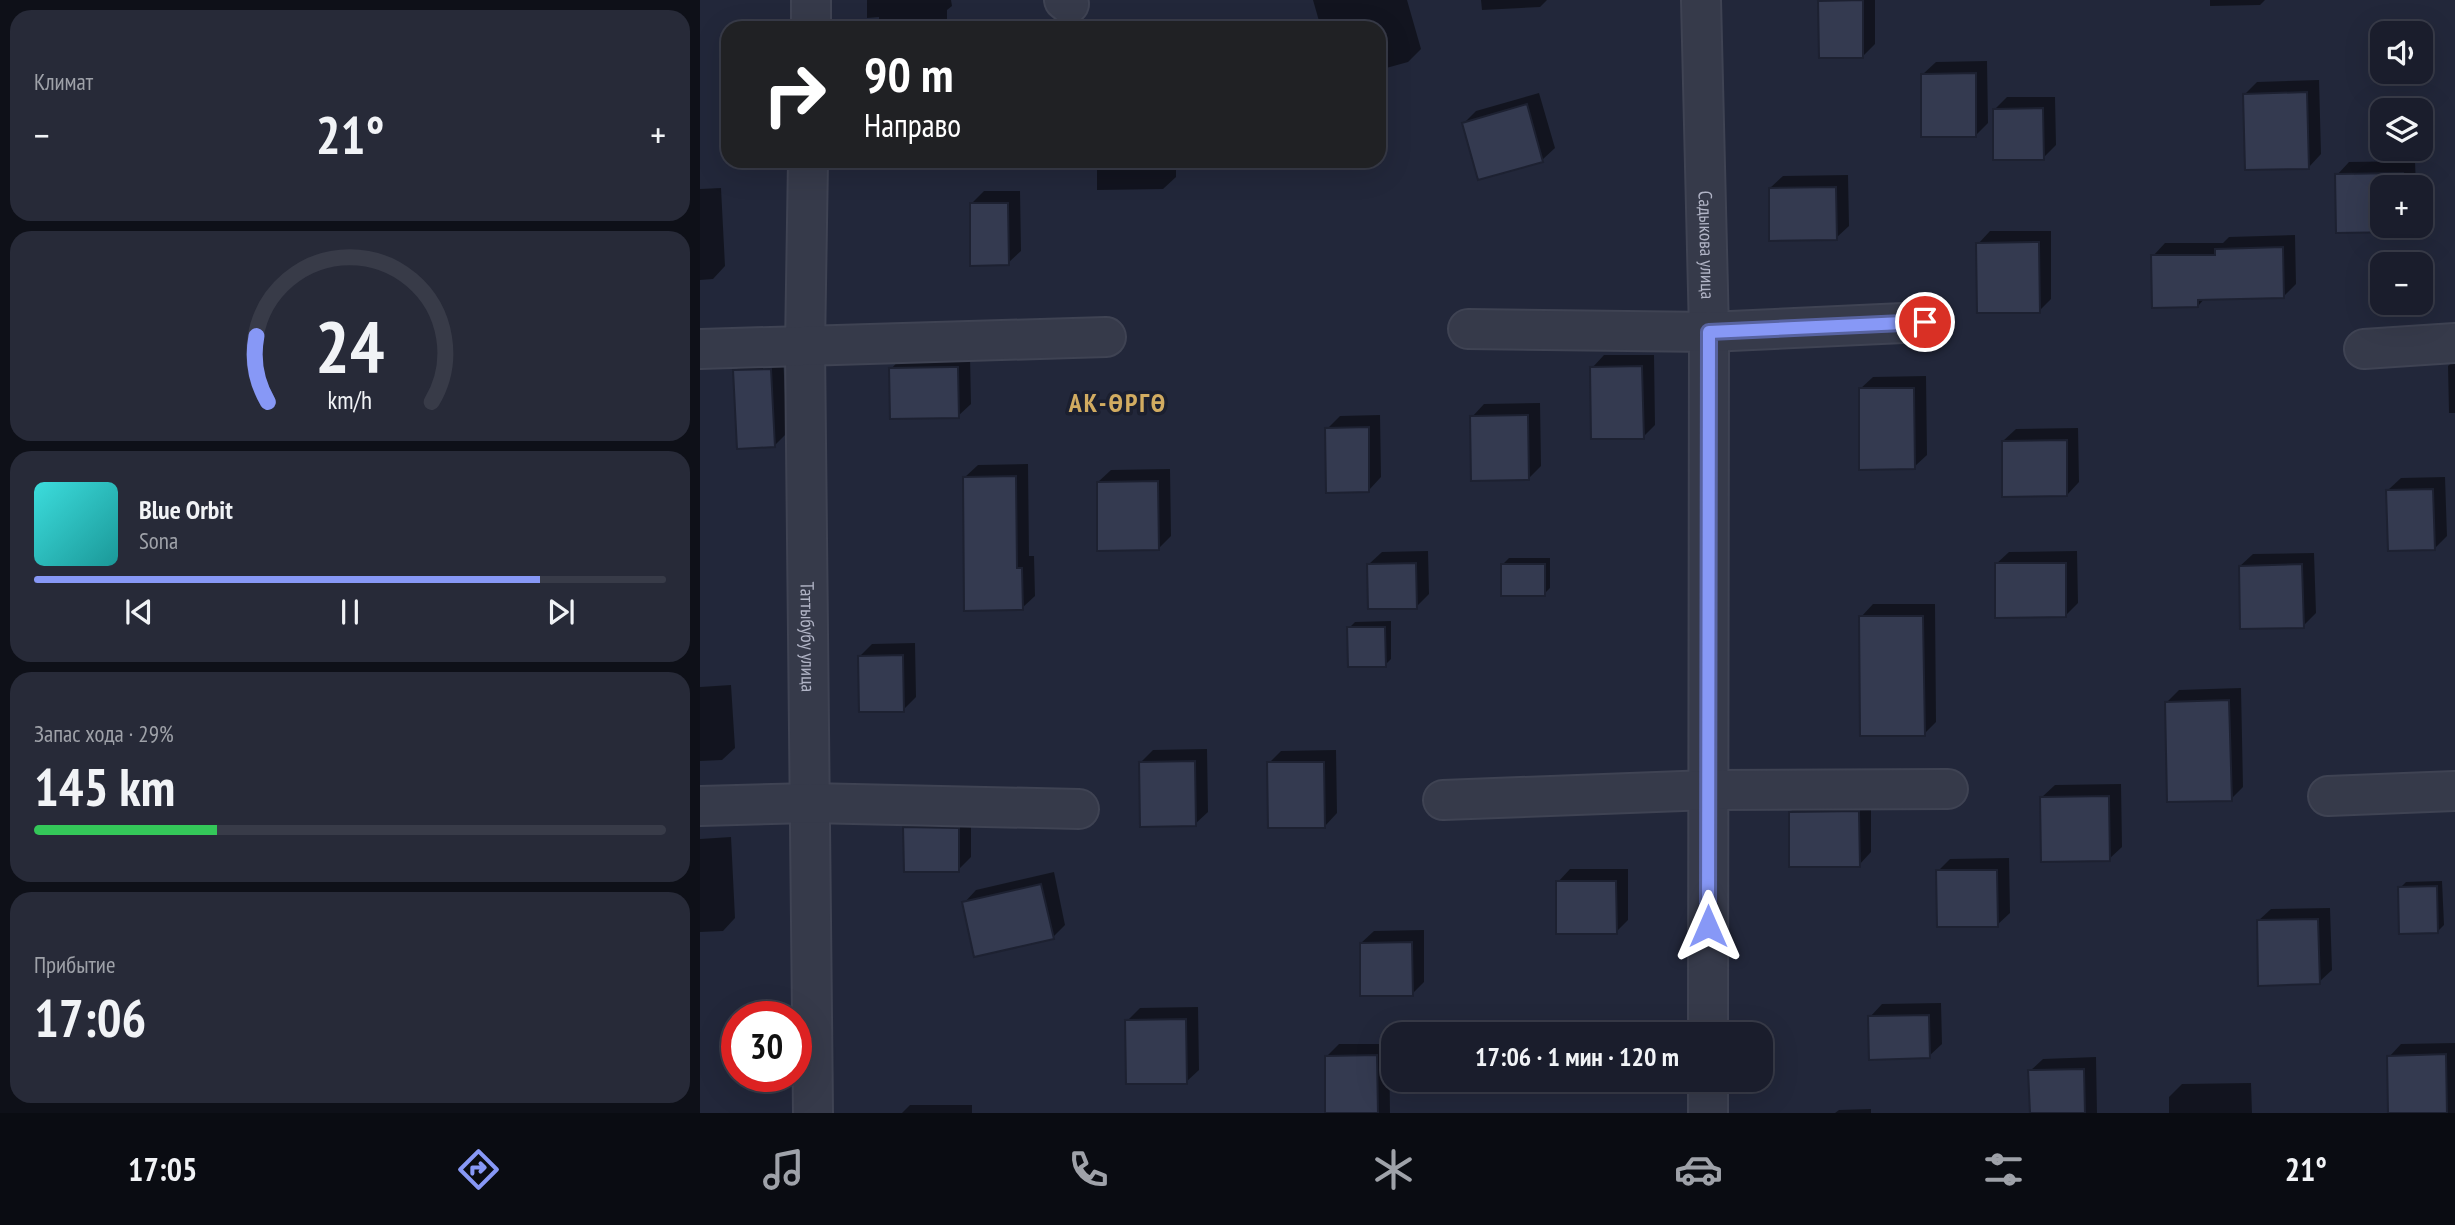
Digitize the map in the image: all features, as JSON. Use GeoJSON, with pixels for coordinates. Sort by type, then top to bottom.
{"type":"FeatureCollection","features":[{"type":"Feature","properties":{"kind":"street"},"geometry":{"type":"LineString","coordinates":[[811,0],[811,21]]}},
{"type":"Feature","properties":{"kind":"street","name":"Садыкова улица"},"geometry":{"type":"LineString","coordinates":[[1701,0],[1709,332],[1708,1022]]}},
{"type":"Feature","properties":{"kind":"street","name":"Таттыбубу улица"},"geometry":{"type":"LineString","coordinates":[[808,168],[805,347],[814,1113]]}},
{"type":"Feature","properties":{"kind":"street"},"geometry":{"type":"LineString","coordinates":[[1468,328],[1709,332],[1925,322]]}},
{"type":"Feature","properties":{"kind":"street"},"geometry":{"type":"LineString","coordinates":[[700,349],[1106,337]]}},
{"type":"Feature","properties":{"kind":"street"},"geometry":{"type":"LineString","coordinates":[[2364,349],[2455,343]]}},
{"type":"Feature","properties":{"kind":"street"},"geometry":{"type":"LineString","coordinates":[[1443,800],[1709,790],[1948,789]]}},
{"type":"Feature","properties":{"kind":"street"},"geometry":{"type":"LineString","coordinates":[[2328,796],[2455,791]]}},
{"type":"Feature","properties":{"kind":"street"},"geometry":{"type":"LineString","coordinates":[[700,806],[810,803],[1079,808]]}},
{"type":"Feature","properties":{"kind":"street"},"geometry":{"type":"LineString","coordinates":[[1708,1092],[1708,1113]]}},
{"type":"Feature","properties":{"kind":"building"},"geometry":{"type":"Polygon","coordinates":[[[1863,0],[1863,58],[1819,58],[1818,1],[1863,0]]]}},
{"type":"Feature","properties":{"kind":"building"},"geometry":{"type":"Polygon","coordinates":[[[1976,73],[1976,137],[1921,137],[1921,74],[1976,73]]]}},
{"type":"Feature","properties":{"kind":"building"},"geometry":{"type":"Polygon","coordinates":[[[2307,92],[2309,169],[2245,170],[2243,94],[2307,92]]]}},
{"type":"Feature","properties":{"kind":"building"},"geometry":{"type":"Polygon","coordinates":[[[1527,104],[1543,162],[1478,180],[1462,123],[1527,104]]]}},
{"type":"Feature","properties":{"kind":"building"},"geometry":{"type":"Polygon","coordinates":[[[2043,108],[2044,160],[1993,160],[1993,109],[2043,108]]]}},
{"type":"Feature","properties":{"kind":"building"},"geometry":{"type":"Polygon","coordinates":[[[2403,173],[2370,175],[2370,233],[2336,233],[2335,174],[2403,173]]]}},
{"type":"Feature","properties":{"kind":"building"},"geometry":{"type":"Polygon","coordinates":[[[1836,187],[1837,240],[1769,241],[1769,188],[1836,187]]]}},
{"type":"Feature","properties":{"kind":"building"},"geometry":{"type":"Polygon","coordinates":[[[970,203],[1008,203],[1009,265],[970,266],[970,203]]]}},
{"type":"Feature","properties":{"kind":"building"},"geometry":{"type":"Polygon","coordinates":[[[2039,242],[2040,313],[1977,313],[1976,243],[2039,242]]]}},
{"type":"Feature","properties":{"kind":"building"},"geometry":{"type":"Polygon","coordinates":[[[2283,247],[2284,298],[2198,300],[2198,307],[2152,308],[2151,255],[2215,255],[2215,249],[2283,247]]]}},
{"type":"Feature","properties":{"kind":"building"},"geometry":{"type":"Polygon","coordinates":[[[1642,366],[1644,439],[1591,439],[1590,367],[1642,366]]]}},
{"type":"Feature","properties":{"kind":"building"},"geometry":{"type":"Polygon","coordinates":[[[958,367],[959,418],[890,419],[889,368],[958,367]]]}},
{"type":"Feature","properties":{"kind":"building"},"geometry":{"type":"Polygon","coordinates":[[[771,369],[775,447],[737,449],[733,370],[771,369]]]}},
{"type":"Feature","properties":{"kind":"building"},"geometry":{"type":"Polygon","coordinates":[[[1859,388],[1914,388],[1915,469],[1859,470],[1859,388]]]}},
{"type":"Feature","properties":{"kind":"building"},"geometry":{"type":"Polygon","coordinates":[[[1528,415],[1529,480],[1471,481],[1470,416],[1528,415]]]}},
{"type":"Feature","properties":{"kind":"building"},"geometry":{"type":"Polygon","coordinates":[[[1369,427],[1369,492],[1326,493],[1325,428],[1369,427]]]}},
{"type":"Feature","properties":{"kind":"building"},"geometry":{"type":"Polygon","coordinates":[[[2067,440],[2067,496],[2002,497],[2002,441],[2067,440]]]}},
{"type":"Feature","properties":{"kind":"building"},"geometry":{"type":"Polygon","coordinates":[[[1016,476],[1017,568],[1022,568],[1023,610],[964,611],[963,477],[1016,476]]]}},
{"type":"Feature","properties":{"kind":"building"},"geometry":{"type":"Polygon","coordinates":[[[1158,481],[1159,550],[1097,551],[1097,482],[1158,481]]]}},
{"type":"Feature","properties":{"kind":"building"},"geometry":{"type":"Polygon","coordinates":[[[2433,489],[2435,550],[2388,551],[2386,490],[2433,489]]]}},
{"type":"Feature","properties":{"kind":"building"},"geometry":{"type":"Polygon","coordinates":[[[1416,563],[1417,609],[1368,609],[1367,564],[1416,563]]]}},
{"type":"Feature","properties":{"kind":"building"},"geometry":{"type":"Polygon","coordinates":[[[1995,563],[2066,563],[2066,617],[1995,618],[1995,563]]]}},
{"type":"Feature","properties":{"kind":"building"},"geometry":{"type":"Polygon","coordinates":[[[1501,564],[1545,564],[1545,596],[1501,596],[1501,564]]]}},
{"type":"Feature","properties":{"kind":"building"},"geometry":{"type":"Polygon","coordinates":[[[2302,564],[2304,628],[2240,629],[2239,566],[2302,564]]]}},
{"type":"Feature","properties":{"kind":"building"},"geometry":{"type":"Polygon","coordinates":[[[1859,616],[1923,616],[1925,736],[1860,736],[1859,616]]]}},
{"type":"Feature","properties":{"kind":"building"},"geometry":{"type":"Polygon","coordinates":[[[1347,627],[1385,627],[1386,667],[1348,667],[1347,627]]]}},
{"type":"Feature","properties":{"kind":"building"},"geometry":{"type":"Polygon","coordinates":[[[903,655],[904,712],[859,712],[858,656],[903,655]]]}},
{"type":"Feature","properties":{"kind":"building"},"geometry":{"type":"Polygon","coordinates":[[[2229,700],[2232,801],[2167,802],[2165,702],[2229,700]]]}},
{"type":"Feature","properties":{"kind":"building"},"geometry":{"type":"Polygon","coordinates":[[[1195,761],[1196,826],[1140,827],[1139,762],[1195,761]]]}},
{"type":"Feature","properties":{"kind":"building"},"geometry":{"type":"Polygon","coordinates":[[[1267,762],[1324,762],[1325,828],[1268,828],[1267,762]]]}},
{"type":"Feature","properties":{"kind":"building"},"geometry":{"type":"Polygon","coordinates":[[[2109,796],[2110,861],[2041,862],[2040,797],[2109,796]]]}},
{"type":"Feature","properties":{"kind":"building"},"geometry":{"type":"Polygon","coordinates":[[[1859,811],[1860,867],[1789,867],[1789,812],[1859,811]]]}},
{"type":"Feature","properties":{"kind":"building"},"geometry":{"type":"Polygon","coordinates":[[[903,827],[959,828],[959,872],[904,872],[903,827]]]}},
{"type":"Feature","properties":{"kind":"building"},"geometry":{"type":"Polygon","coordinates":[[[1936,870],[1997,870],[1998,927],[1937,927],[1936,870]]]}},
{"type":"Feature","properties":{"kind":"building"},"geometry":{"type":"Polygon","coordinates":[[[1556,881],[1616,881],[1617,934],[1556,934],[1556,881]]]}},
{"type":"Feature","properties":{"kind":"building"},"geometry":{"type":"Polygon","coordinates":[[[1041,884],[1054,939],[974,957],[962,902],[1041,884]]]}},
{"type":"Feature","properties":{"kind":"building"},"geometry":{"type":"Polygon","coordinates":[[[2437,886],[2438,933],[2399,934],[2398,887],[2437,886]]]}},
{"type":"Feature","properties":{"kind":"building"},"geometry":{"type":"Polygon","coordinates":[[[2318,919],[2320,984],[2258,986],[2257,920],[2318,919]]]}},
{"type":"Feature","properties":{"kind":"building"},"geometry":{"type":"Polygon","coordinates":[[[1412,942],[1413,996],[1360,996],[1360,943],[1412,942]]]}},
{"type":"Feature","properties":{"kind":"building"},"geometry":{"type":"Polygon","coordinates":[[[1929,1015],[1930,1058],[1869,1060],[1868,1016],[1929,1015]]]}},
{"type":"Feature","properties":{"kind":"building"},"geometry":{"type":"Polygon","coordinates":[[[1186,1019],[1187,1084],[1126,1084],[1125,1020],[1186,1019]]]}},
{"type":"Feature","properties":{"kind":"building"},"geometry":{"type":"Polygon","coordinates":[[[2446,1054],[2447,1113],[2388,1113],[2387,1056],[2446,1054]]]}},
{"type":"Feature","properties":{"kind":"building"},"geometry":{"type":"Polygon","coordinates":[[[1377,1055],[1378,1113],[1325,1113],[1325,1056],[1377,1055]]]}},
{"type":"Feature","properties":{"kind":"building"},"geometry":{"type":"Polygon","coordinates":[[[2084,1069],[2085,1113],[2030,1113],[2028,1070],[2084,1069]]]}},
{"type":"Feature","properties":{"kind":"district","name":"АК-ӨРГӨ"},"geometry":{"type":"Point","coordinates":[1118,403]}},
{"type":"Feature","properties":{"kind":"route"},"geometry":{"type":"LineString","coordinates":[[1708,926],[1709,332],[1925,322]]}}]}
